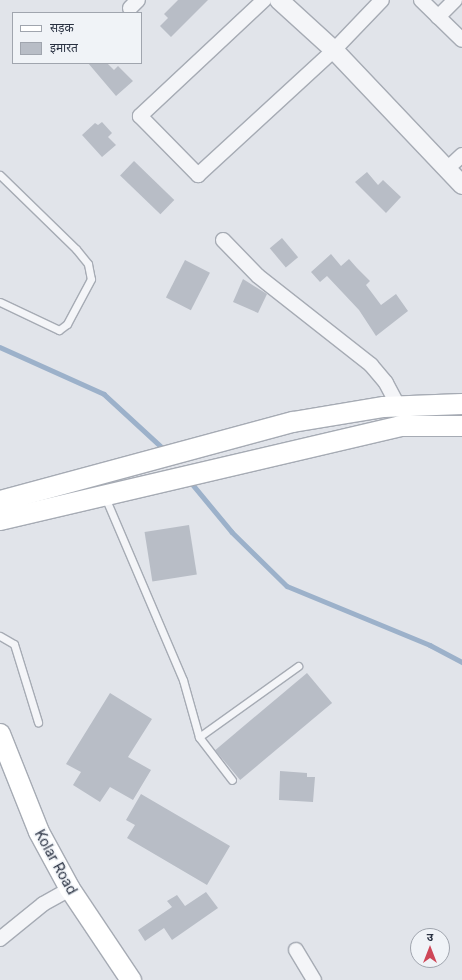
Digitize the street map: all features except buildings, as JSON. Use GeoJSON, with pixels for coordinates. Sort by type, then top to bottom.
{"type":"FeatureCollection","features":[{"type":"Feature","properties":{"kind":"main road"},"geometry":{"type":"LineString","coordinates":[[0,501],[142,460],[293,422],[398,406],[462,404]]}},
{"type":"Feature","properties":{"kind":"main road"},"geometry":{"type":"LineString","coordinates":[[0,520],[158,480],[400,426],[462,426]]}},
{"type":"Feature","properties":{"kind":"main road","name":"Kolar Road"},"geometry":{"type":"LineString","coordinates":[[0,734],[39,832],[70,889],[131,980]]}},
{"type":"Feature","properties":{"kind":"street"},"geometry":{"type":"LineString","coordinates":[[264,0],[140,116],[195,174],[201,174],[334,50],[382,0]]}},
{"type":"Feature","properties":{"kind":"street"},"geometry":{"type":"LineString","coordinates":[[279,0],[334,50],[448,168],[462,185]]}},
{"type":"Feature","properties":{"kind":"street"},"geometry":{"type":"LineString","coordinates":[[421,0],[462,40]]}},
{"type":"Feature","properties":{"kind":"street"},"geometry":{"type":"LineString","coordinates":[[438,17],[455,0]]}},
{"type":"Feature","properties":{"kind":"street"},"geometry":{"type":"LineString","coordinates":[[448,168],[462,155]]}},
{"type":"Feature","properties":{"kind":"street"},"geometry":{"type":"LineString","coordinates":[[223,240],[258,276],[371,365],[386,383],[398,406]]}},
{"type":"Feature","properties":{"kind":"street"},"geometry":{"type":"LineString","coordinates":[[0,939],[43,904],[70,889]]}},
{"type":"Feature","properties":{"kind":"street"},"geometry":{"type":"LineString","coordinates":[[296,950],[314,980]]}},
{"type":"Feature","properties":{"kind":"lane"},"geometry":{"type":"LineString","coordinates":[[0,175],[76,249],[88,264],[91,279],[67,324],[59,330],[0,302]]}},
{"type":"Feature","properties":{"kind":"lane"},"geometry":{"type":"LineString","coordinates":[[103,493],[183,680],[199,737],[232,780]]}},
{"type":"Feature","properties":{"kind":"lane"},"geometry":{"type":"LineString","coordinates":[[0,636],[14,644],[38,722]]}},
{"type":"Feature","properties":{"kind":"lane"},"geometry":{"type":"LineString","coordinates":[[199,737],[298,666]]}},
{"type":"Feature","properties":{"kind":"waterway"},"geometry":{"type":"LineString","coordinates":[[0,347],[104,394],[166,451]]}},
{"type":"Feature","properties":{"kind":"waterway"},"geometry":{"type":"LineString","coordinates":[[189,480],[232,532],[287,586],[430,645],[462,662]]}}]}
